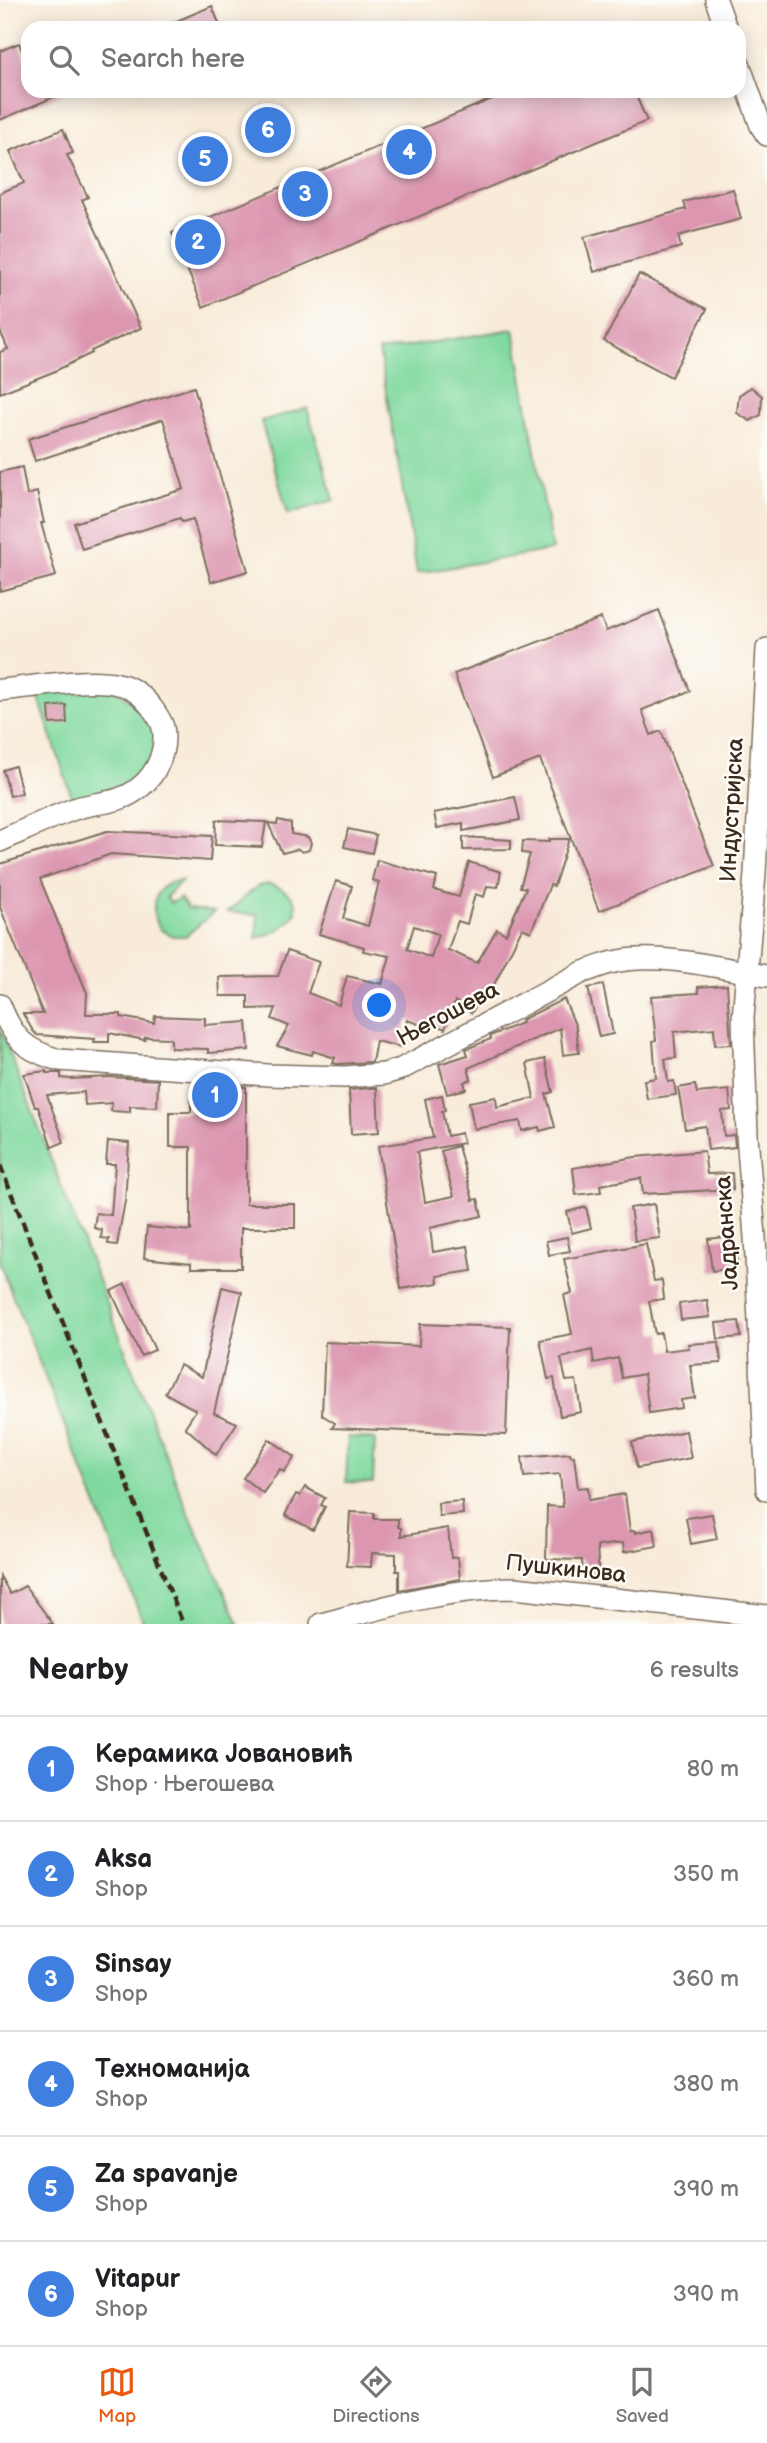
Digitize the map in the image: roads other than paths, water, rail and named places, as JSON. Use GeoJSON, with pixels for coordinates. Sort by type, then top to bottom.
{"type":"FeatureCollection","features":[{"type":"Feature","properties":{"kind":"street"},"geometry":{"type":"LineString","coordinates":[[716,0],[724,21]]}},
{"type":"Feature","properties":{"kind":"street"},"geometry":{"type":"LineString","coordinates":[[746,84],[761,126],[767,135]]}},
{"type":"Feature","properties":{"kind":"street","name":"Индустријска"},"geometry":{"type":"LineString","coordinates":[[757,974],[755,874],[767,649]]}},
{"type":"Feature","properties":{"kind":"street"},"geometry":{"type":"LineString","coordinates":[[0,690],[89,682],[118,684],[136,690],[151,705],[163,725],[164,738],[162,755],[152,776],[136,791],[120,800],[76,808],[0,841]]}},
{"type":"Feature","properties":{"kind":"street","name":"Његошева"},"geometry":{"type":"LineString","coordinates":[[0,1005],[7,1023],[22,1043],[35,1052],[58,1060],[268,1075],[367,1076],[401,1069],[571,978],[613,962],[662,960],[757,974]]}},
{"type":"Feature","properties":{"kind":"street","name":"Јадранска"},"geometry":{"type":"LineString","coordinates":[[757,974],[743,1018],[767,1490]]}},
{"type":"Feature","properties":{"kind":"street","name":"Пушкинова"},"geometry":{"type":"LineString","coordinates":[[321,1624],[413,1599],[483,1588],[515,1588],[767,1616]]}},
{"type":"Feature","properties":{"kind":"railway"},"geometry":{"type":"LineString","coordinates":[[0,1165],[183,1624]]}},
{"type":"Feature","properties":{"kind":"place","name":"Vitapur"},"geometry":{"type":"Point","coordinates":[268,130]}},
{"type":"Feature","properties":{"kind":"place","name":"Техноманија"},"geometry":{"type":"Point","coordinates":[409,152]}},
{"type":"Feature","properties":{"kind":"place","name":"Za spavanje"},"geometry":{"type":"Point","coordinates":[205,159]}},
{"type":"Feature","properties":{"kind":"place","name":"Sinsay"},"geometry":{"type":"Point","coordinates":[305,194]}},
{"type":"Feature","properties":{"kind":"place","name":"Aksa"},"geometry":{"type":"Point","coordinates":[198,242]}},
{"type":"Feature","properties":{"kind":"place","name":"Керамика Јовановић"},"geometry":{"type":"Point","coordinates":[215,1095]}}]}
